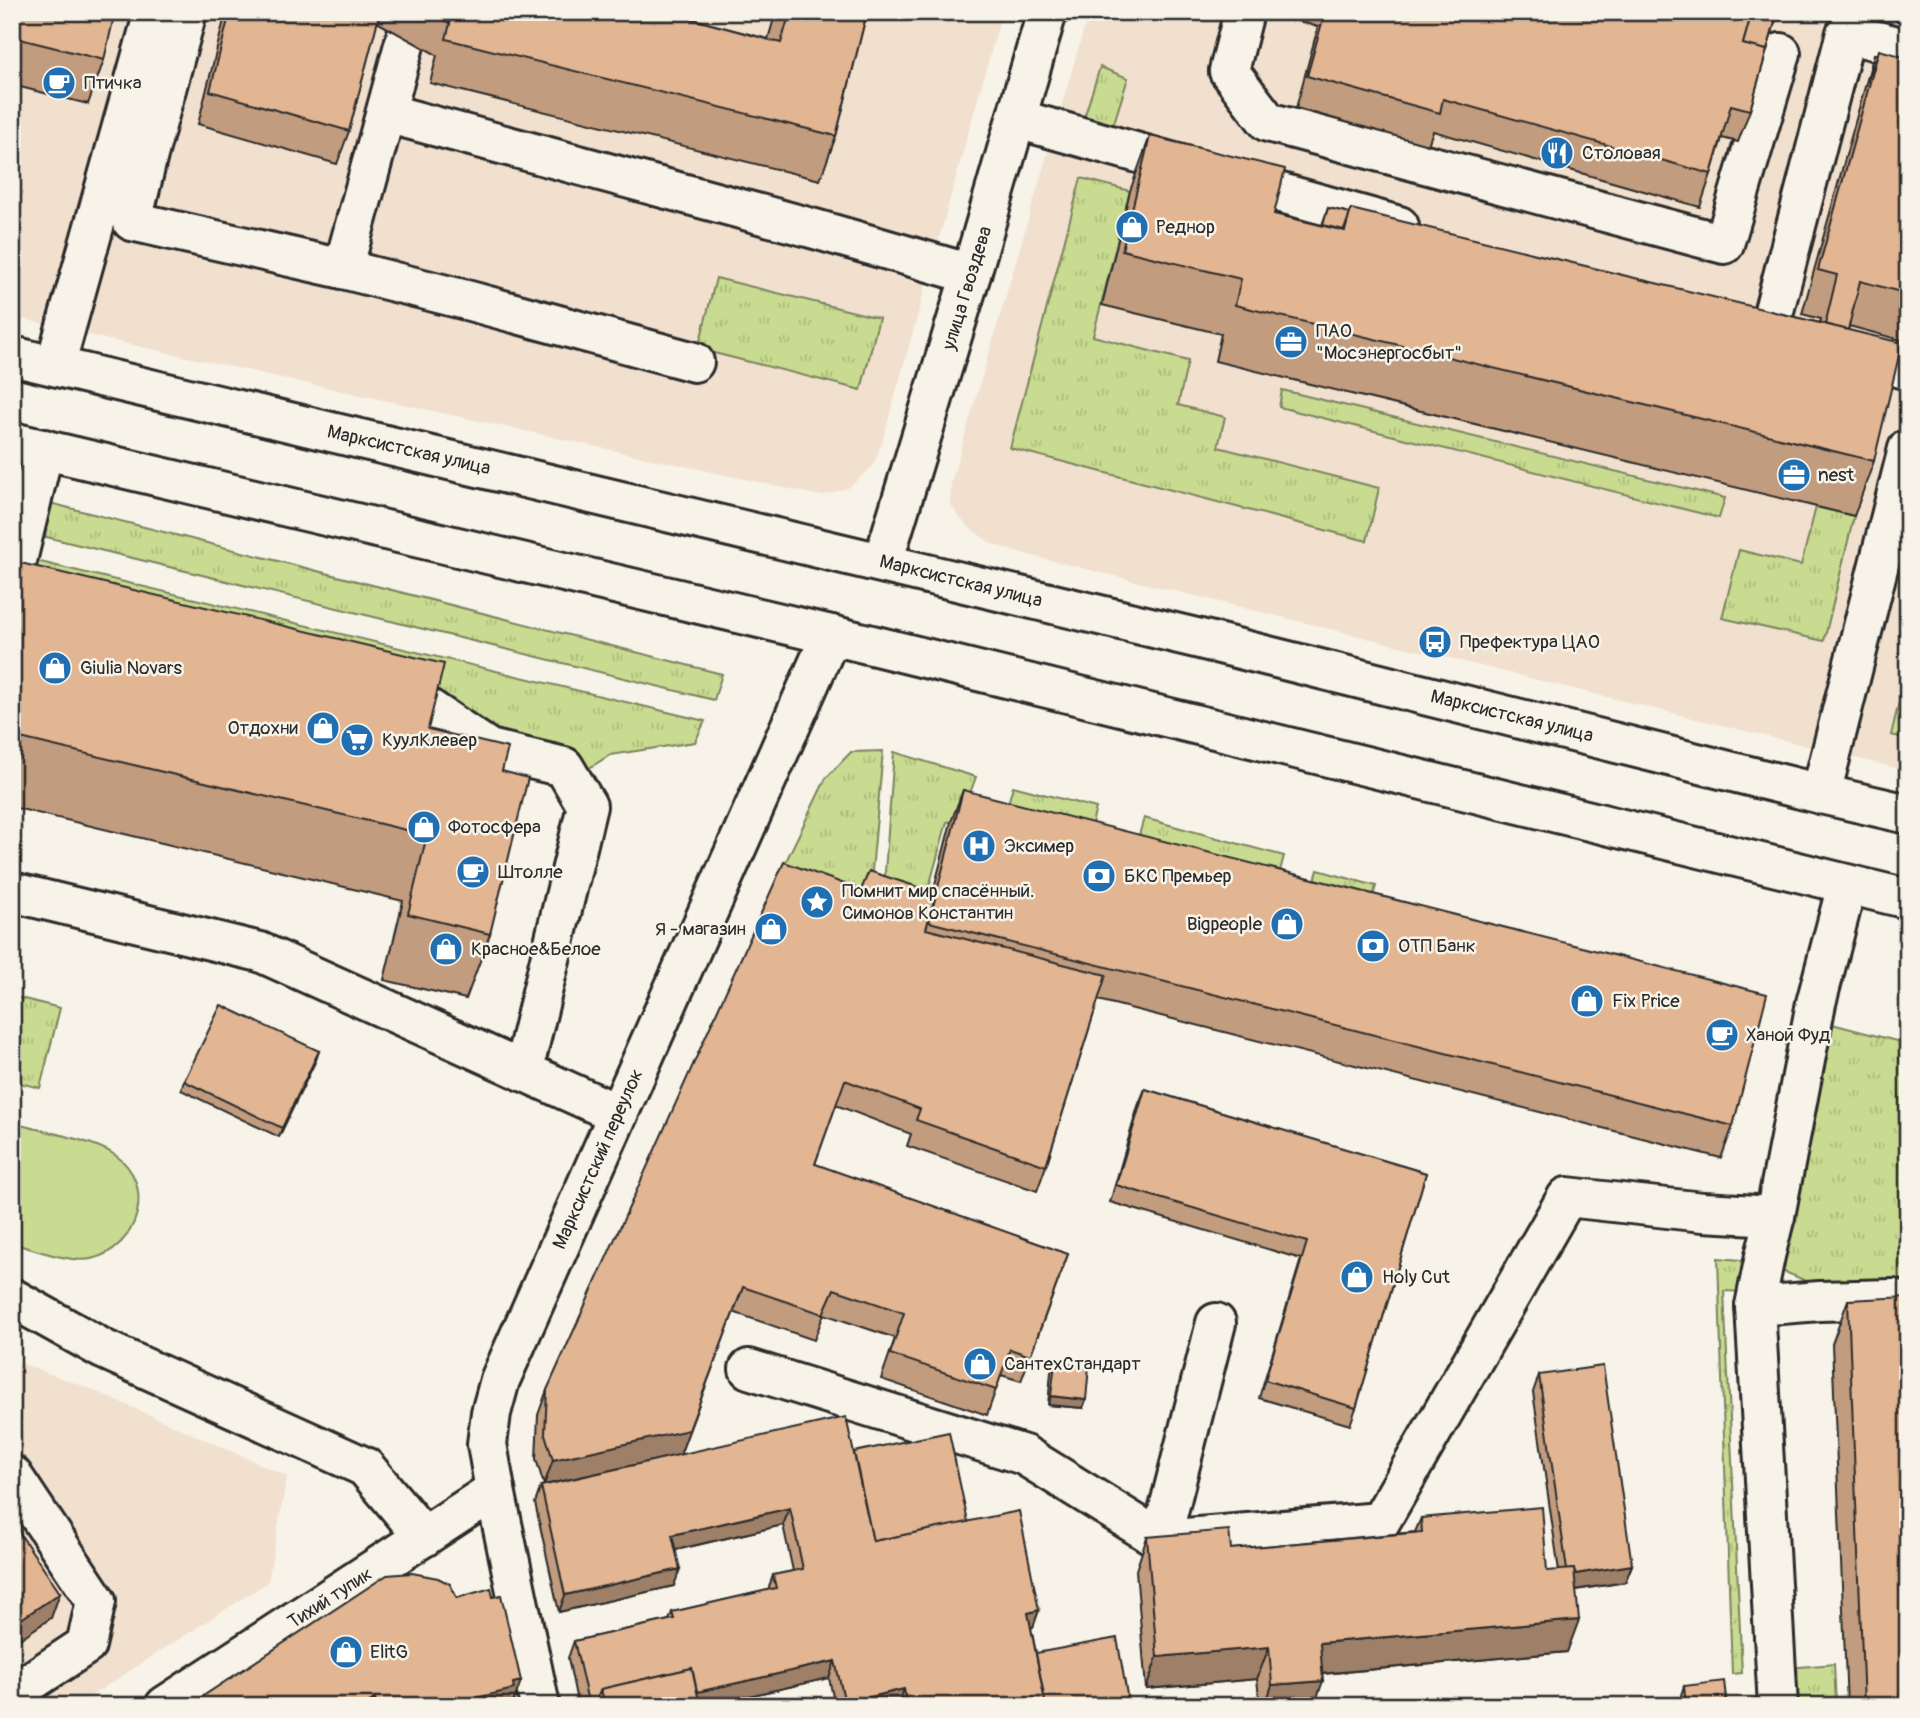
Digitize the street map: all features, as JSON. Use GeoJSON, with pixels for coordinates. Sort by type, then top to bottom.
{"type":"FeatureCollection","features":[{"type":"Feature","properties":{"kind":"main road"},"geometry":{"type":"LineString","coordinates":[[55,366],[154,12]]}},
{"type":"Feature","properties":{"kind":"main road"},"geometry":{"type":"LineString","coordinates":[[187,12],[132,222],[470,301],[694,362]]}},
{"type":"Feature","properties":{"kind":"main road"},"geometry":{"type":"LineString","coordinates":[[343,270],[413,12]]}},
{"type":"Feature","properties":{"kind":"main road","name":"улица Гвоздева"},"geometry":{"type":"LineString","coordinates":[[883,562],[971,275],[1047,12]]}},
{"type":"Feature","properties":{"kind":"main road"},"geometry":{"type":"LineString","coordinates":[[1244,12],[1229,71],[1268,122],[1724,244],[1781,53]]}},
{"type":"Feature","properties":{"kind":"main road"},"geometry":{"type":"LineString","coordinates":[[1908,50],[1846,33],[1788,335],[1908,370]]}},
{"type":"Feature","properties":{"kind":"main road"},"geometry":{"type":"LineString","coordinates":[[386,113],[815,229],[971,275]]}},
{"type":"Feature","properties":{"kind":"main road"},"geometry":{"type":"LineString","coordinates":[[1017,119],[1433,236]]}},
{"type":"Feature","properties":{"kind":"main road","name":"Марксистская улица"},"geometry":{"type":"LineString","coordinates":[[12,356],[883,562],[1908,814]]}},
{"type":"Feature","properties":{"kind":"main road"},"geometry":{"type":"LineString","coordinates":[[17,600],[28,445],[831,635],[1908,900]]}},
{"type":"Feature","properties":{"kind":"main road"},"geometry":{"type":"LineString","coordinates":[[1821,794],[1908,449]]}},
{"type":"Feature","properties":{"kind":"main road","name":"Марксистский переулок"},"geometry":{"type":"LineString","coordinates":[[540,1706],[487,1444],[491,1413],[500,1380],[831,635]]}},
{"type":"Feature","properties":{"kind":"main road"},"geometry":{"type":"LineString","coordinates":[[348,688],[428,708],[489,749],[564,767],[587,806],[523,1071]]}},
{"type":"Feature","properties":{"kind":"main road"},"geometry":{"type":"LineString","coordinates":[[1778,1706],[1755,1306],[1776,1216],[1816,1003],[1847,885]]}},
{"type":"Feature","properties":{"kind":"main road"},"geometry":{"type":"LineString","coordinates":[[12,892],[260,952],[618,1114]]}},
{"type":"Feature","properties":{"kind":"main road"},"geometry":{"type":"LineString","coordinates":[[749,1369],[1024,1455],[1161,1540],[1380,1521],[1567,1197],[1703,1212],[1776,1216]]}},
{"type":"Feature","properties":{"kind":"main road"},"geometry":{"type":"LineString","coordinates":[[12,1298],[103,1349],[365,1466],[424,1537]]}},
{"type":"Feature","properties":{"kind":"main road"},"geometry":{"type":"LineString","coordinates":[[1755,1306],[1893,1299],[1908,1314]]}},
{"type":"Feature","properties":{"kind":"main road"},"geometry":{"type":"LineString","coordinates":[[1161,1540],[1216,1323]]}},
{"type":"Feature","properties":{"kind":"main road"},"geometry":{"type":"LineString","coordinates":[[12,1475],[96,1601],[86,1644],[12,1694]]}},
{"type":"Feature","properties":{"kind":"main road","name":"Тихий тупик"},"geometry":{"type":"LineString","coordinates":[[165,1706],[495,1490]]}},
{"type":"Feature","properties":{"kind":"shaded area"},"geometry":{"type":"Polygon","coordinates":[[[12,12],[1002,12],[882,443],[872,467],[848,488],[821,496],[87,335],[12,316],[12,12]]]}},
{"type":"Feature","properties":{"kind":"shaded area"},"geometry":{"type":"Polygon","coordinates":[[[1089,12],[1908,12],[1908,771],[1017,552],[992,544],[971,529],[950,503],[951,483],[1089,12]]]}},
{"type":"Feature","properties":{"kind":"shaded area"},"geometry":{"type":"Polygon","coordinates":[[[12,1360],[86,1387],[287,1476],[268,1582],[75,1706],[12,1706],[12,1360]]]}},
{"type":"Feature","properties":{"kind":"green space"},"geometry":{"type":"Polygon","coordinates":[[[1100,67],[1128,78],[1112,129],[1083,121],[1100,67]]]}},
{"type":"Feature","properties":{"kind":"green space"},"geometry":{"type":"Polygon","coordinates":[[[1081,178],[1130,191],[1093,336],[1188,361],[1178,405],[1225,417],[1218,447],[1379,488],[1367,541],[1010,448],[1081,178]]]}},
{"type":"Feature","properties":{"kind":"green space"},"geometry":{"type":"Polygon","coordinates":[[[716,278],[879,318],[861,390],[698,349],[716,278]]]}},
{"type":"Feature","properties":{"kind":"green space"},"geometry":{"type":"Polygon","coordinates":[[[1282,390],[1725,498],[1719,518],[1279,407],[1282,390]]]}},
{"type":"Feature","properties":{"kind":"green space"},"geometry":{"type":"Polygon","coordinates":[[[42,501],[722,674],[714,700],[34,534],[42,501]]]}},
{"type":"Feature","properties":{"kind":"green space"},"geometry":{"type":"Polygon","coordinates":[[[1816,507],[1854,516],[1824,641],[1722,618],[1739,550],[1801,565],[1816,507]]]}},
{"type":"Feature","properties":{"kind":"green space"},"geometry":{"type":"Polygon","coordinates":[[[32,560],[705,721],[695,742],[610,755],[583,772],[566,747],[495,736],[24,597],[32,560]]]}},
{"type":"Feature","properties":{"kind":"green space"},"geometry":{"type":"Polygon","coordinates":[[[1908,673],[1908,739],[1891,735],[1908,673]]]}},
{"type":"Feature","properties":{"kind":"green space"},"geometry":{"type":"Polygon","coordinates":[[[883,751],[870,893],[776,882],[826,778],[851,752],[883,751]]]}},
{"type":"Feature","properties":{"kind":"green space"},"geometry":{"type":"Polygon","coordinates":[[[894,752],[976,777],[960,820],[947,822],[922,912],[883,899],[894,752]]]}},
{"type":"Feature","properties":{"kind":"green space"},"geometry":{"type":"Polygon","coordinates":[[[1013,786],[1096,808],[1085,850],[1001,829],[1013,786]]]}},
{"type":"Feature","properties":{"kind":"green space"},"geometry":{"type":"Polygon","coordinates":[[[1144,818],[1284,856],[1273,897],[1132,859],[1144,818]]]}},
{"type":"Feature","properties":{"kind":"green space"},"geometry":{"type":"Polygon","coordinates":[[[1318,870],[1376,886],[1366,920],[1308,904],[1318,870]]]}},
{"type":"Feature","properties":{"kind":"green space"},"geometry":{"type":"Polygon","coordinates":[[[12,996],[60,1008],[40,1088],[12,1081],[12,996]]]}},
{"type":"Feature","properties":{"kind":"green space"},"geometry":{"type":"Polygon","coordinates":[[[1832,1024],[1908,1044],[1908,1303],[1818,1286],[1780,1270],[1832,1024]]]}},
{"type":"Feature","properties":{"kind":"green space"},"geometry":{"type":"Polygon","coordinates":[[[12,1123],[94,1145],[115,1155],[128,1167],[136,1182],[139,1198],[137,1214],[131,1229],[108,1253],[91,1259],[73,1259],[12,1243],[12,1123]]]}},
{"type":"Feature","properties":{"kind":"green space"},"geometry":{"type":"Polygon","coordinates":[[[1718,1258],[1752,1261],[1747,1292],[1724,1291],[1742,1673],[1732,1674],[1718,1258]]]}},
{"type":"Feature","properties":{"kind":"green space"},"geometry":{"type":"Polygon","coordinates":[[[1834,1664],[1836,1706],[1789,1706],[1788,1668],[1834,1664]]]}},
{"type":"Feature","properties":{"kind":"building"},"geometry":{"type":"Polygon","coordinates":[[[12,12],[115,12],[104,60],[12,37],[12,12]]]}},
{"type":"Feature","properties":{"kind":"building"},"geometry":{"type":"Polygon","coordinates":[[[230,12],[380,12],[349,131],[210,91],[230,12]]]}},
{"type":"Feature","properties":{"kind":"building"},"geometry":{"type":"Polygon","coordinates":[[[430,12],[452,12],[449,23],[430,12]]]}},
{"type":"Feature","properties":{"kind":"building"},"geometry":{"type":"Polygon","coordinates":[[[453,12],[666,12],[781,43],[790,12],[867,12],[836,136],[446,39],[453,12]]]}},
{"type":"Feature","properties":{"kind":"building"},"geometry":{"type":"Polygon","coordinates":[[[1325,12],[1752,12],[1743,44],[1767,50],[1750,110],[1731,105],[1711,174],[1443,99],[1440,113],[1307,76],[1325,12]]]}},
{"type":"Feature","properties":{"kind":"building"},"geometry":{"type":"Polygon","coordinates":[[[1752,12],[1778,12],[1767,50],[1743,44],[1752,12]]]}},
{"type":"Feature","properties":{"kind":"building"},"geometry":{"type":"Polygon","coordinates":[[[1879,50],[1908,58],[1908,294],[1860,281],[1848,330],[1825,325],[1837,275],[1818,270],[1879,50]]]}},
{"type":"Feature","properties":{"kind":"building"},"geometry":{"type":"Polygon","coordinates":[[[1874,54],[1877,55],[1866,86],[1874,54]]]}},
{"type":"Feature","properties":{"kind":"building"},"geometry":{"type":"Polygon","coordinates":[[[1150,136],[1285,169],[1274,214],[1345,231],[1351,209],[1902,343],[1874,461],[1235,305],[1241,279],[1122,250],[1150,136]]]}},
{"type":"Feature","properties":{"kind":"building"},"geometry":{"type":"Polygon","coordinates":[[[1328,208],[1350,213],[1344,230],[1323,225],[1328,208]]]}},
{"type":"Feature","properties":{"kind":"building"},"geometry":{"type":"Polygon","coordinates":[[[12,561],[444,664],[428,729],[508,748],[502,771],[528,778],[490,934],[408,914],[427,835],[12,736],[12,561]]]}},
{"type":"Feature","properties":{"kind":"building"},"geometry":{"type":"Polygon","coordinates":[[[963,790],[1767,994],[1733,1126],[929,922],[963,790]]]}},
{"type":"Feature","properties":{"kind":"building"},"geometry":{"type":"Polygon","coordinates":[[[784,862],[861,890],[869,871],[936,893],[926,929],[1106,975],[1046,1166],[916,1120],[920,1109],[845,1080],[815,1164],[1068,1254],[1030,1356],[1010,1349],[996,1390],[890,1354],[904,1313],[834,1289],[823,1314],[743,1287],[689,1430],[553,1460],[545,1434],[547,1390],[784,862]]]}},
{"type":"Feature","properties":{"kind":"building"},"geometry":{"type":"Polygon","coordinates":[[[221,1005],[319,1051],[282,1128],[184,1081],[221,1005]]]}},
{"type":"Feature","properties":{"kind":"building"},"geometry":{"type":"Polygon","coordinates":[[[1145,1089],[1426,1173],[1356,1408],[1265,1380],[1307,1242],[1116,1185],[1145,1089]]]}},
{"type":"Feature","properties":{"kind":"building"},"geometry":{"type":"Polygon","coordinates":[[[1908,1297],[1908,1706],[1864,1706],[1848,1300],[1908,1297]]]}},
{"type":"Feature","properties":{"kind":"building"},"geometry":{"type":"Polygon","coordinates":[[[1055,1363],[1089,1366],[1086,1400],[1051,1396],[1055,1363]]]}},
{"type":"Feature","properties":{"kind":"building"},"geometry":{"type":"Polygon","coordinates":[[[1603,1366],[1632,1565],[1575,1574],[1574,1569],[1567,1570],[1539,1375],[1603,1366]]]}},
{"type":"Feature","properties":{"kind":"building"},"geometry":{"type":"Polygon","coordinates":[[[846,1417],[873,1541],[1019,1511],[1039,1610],[1028,1613],[1046,1706],[907,1706],[904,1689],[845,1703],[835,1661],[697,1692],[692,1668],[601,1689],[594,1706],[589,1706],[574,1641],[674,1619],[672,1612],[776,1588],[773,1575],[803,1569],[790,1508],[672,1535],[680,1569],[565,1595],[541,1486],[846,1417]]]}},
{"type":"Feature","properties":{"kind":"building"},"geometry":{"type":"Polygon","coordinates":[[[949,1432],[968,1522],[873,1541],[854,1452],[949,1432]]]}},
{"type":"Feature","properties":{"kind":"building"},"geometry":{"type":"Polygon","coordinates":[[[1542,1507],[1547,1571],[1574,1569],[1579,1620],[1320,1643],[1323,1681],[1272,1685],[1269,1647],[1157,1657],[1147,1537],[1229,1530],[1231,1549],[1422,1532],[1421,1518],[1542,1507]]]}},
{"type":"Feature","properties":{"kind":"building"},"geometry":{"type":"Polygon","coordinates":[[[12,1522],[60,1593],[12,1625],[12,1522]]]}},
{"type":"Feature","properties":{"kind":"building"},"geometry":{"type":"Polygon","coordinates":[[[412,1573],[438,1578],[450,1584],[457,1598],[491,1588],[493,1597],[501,1595],[521,1681],[513,1683],[514,1689],[442,1706],[377,1706],[375,1698],[364,1706],[188,1706],[387,1575],[412,1573]]]}},
{"type":"Feature","properties":{"kind":"building"},"geometry":{"type":"Polygon","coordinates":[[[1117,1638],[1129,1706],[1046,1706],[1036,1653],[1117,1638]]]}},
{"type":"Feature","properties":{"kind":"building"},"geometry":{"type":"Polygon","coordinates":[[[692,1668],[700,1706],[605,1706],[601,1689],[692,1668]]]}},
{"type":"Feature","properties":{"kind":"building"},"geometry":{"type":"Polygon","coordinates":[[[1724,1681],[1727,1706],[1686,1706],[1684,1686],[1724,1681]]]}},
{"type":"Feature","properties":{"kind":"place","name":"Птичка"},"geometry":{"type":"Point","coordinates":[59,83]}},
{"type":"Feature","properties":{"kind":"place","name":"Столовая"},"geometry":{"type":"Point","coordinates":[1557,153]}},
{"type":"Feature","properties":{"kind":"place","name":"Реднор"},"geometry":{"type":"Point","coordinates":[1132,227]}},
{"type":"Feature","properties":{"kind":"place","name":"ПАО \"Мосэнергосбыт\""},"geometry":{"type":"Point","coordinates":[1291,342]}},
{"type":"Feature","properties":{"kind":"place","name":"nest"},"geometry":{"type":"Point","coordinates":[1794,475]}},
{"type":"Feature","properties":{"kind":"place","name":"Префектура ЦАО"},"geometry":{"type":"Point","coordinates":[1435,642]}},
{"type":"Feature","properties":{"kind":"place","name":"Giulia Novars"},"geometry":{"type":"Point","coordinates":[55,668]}},
{"type":"Feature","properties":{"kind":"place","name":"Отдохни"},"geometry":{"type":"Point","coordinates":[323,728]}},
{"type":"Feature","properties":{"kind":"place","name":"КуулКлевер"},"geometry":{"type":"Point","coordinates":[357,740]}},
{"type":"Feature","properties":{"kind":"place","name":"Фотосфера"},"geometry":{"type":"Point","coordinates":[424,827]}},
{"type":"Feature","properties":{"kind":"place","name":"Эксимер"},"geometry":{"type":"Point","coordinates":[979,846]}},
{"type":"Feature","properties":{"kind":"place","name":"Штолле"},"geometry":{"type":"Point","coordinates":[473,872]}},
{"type":"Feature","properties":{"kind":"place","name":"БКС Премьер"},"geometry":{"type":"Point","coordinates":[1099,876]}},
{"type":"Feature","properties":{"kind":"place","name":"Помнит мир спасённый. Симонов Константин"},"geometry":{"type":"Point","coordinates":[817,902]}},
{"type":"Feature","properties":{"kind":"place","name":"Bigpeople"},"geometry":{"type":"Point","coordinates":[1287,924]}},
{"type":"Feature","properties":{"kind":"place","name":"Я - магазин"},"geometry":{"type":"Point","coordinates":[771,929]}},
{"type":"Feature","properties":{"kind":"place","name":"ОТП Банк"},"geometry":{"type":"Point","coordinates":[1373,946]}},
{"type":"Feature","properties":{"kind":"place","name":"Красное&Белое"},"geometry":{"type":"Point","coordinates":[446,949]}},
{"type":"Feature","properties":{"kind":"place","name":"Fix Price"},"geometry":{"type":"Point","coordinates":[1587,1001]}},
{"type":"Feature","properties":{"kind":"place","name":"Ханой Фуд"},"geometry":{"type":"Point","coordinates":[1722,1035]}},
{"type":"Feature","properties":{"kind":"place","name":"Holy Cut"},"geometry":{"type":"Point","coordinates":[1357,1277]}},
{"type":"Feature","properties":{"kind":"place","name":"СантехСтандарт"},"geometry":{"type":"Point","coordinates":[980,1364]}},
{"type":"Feature","properties":{"kind":"place","name":"ElitG"},"geometry":{"type":"Point","coordinates":[346,1652]}}]}
